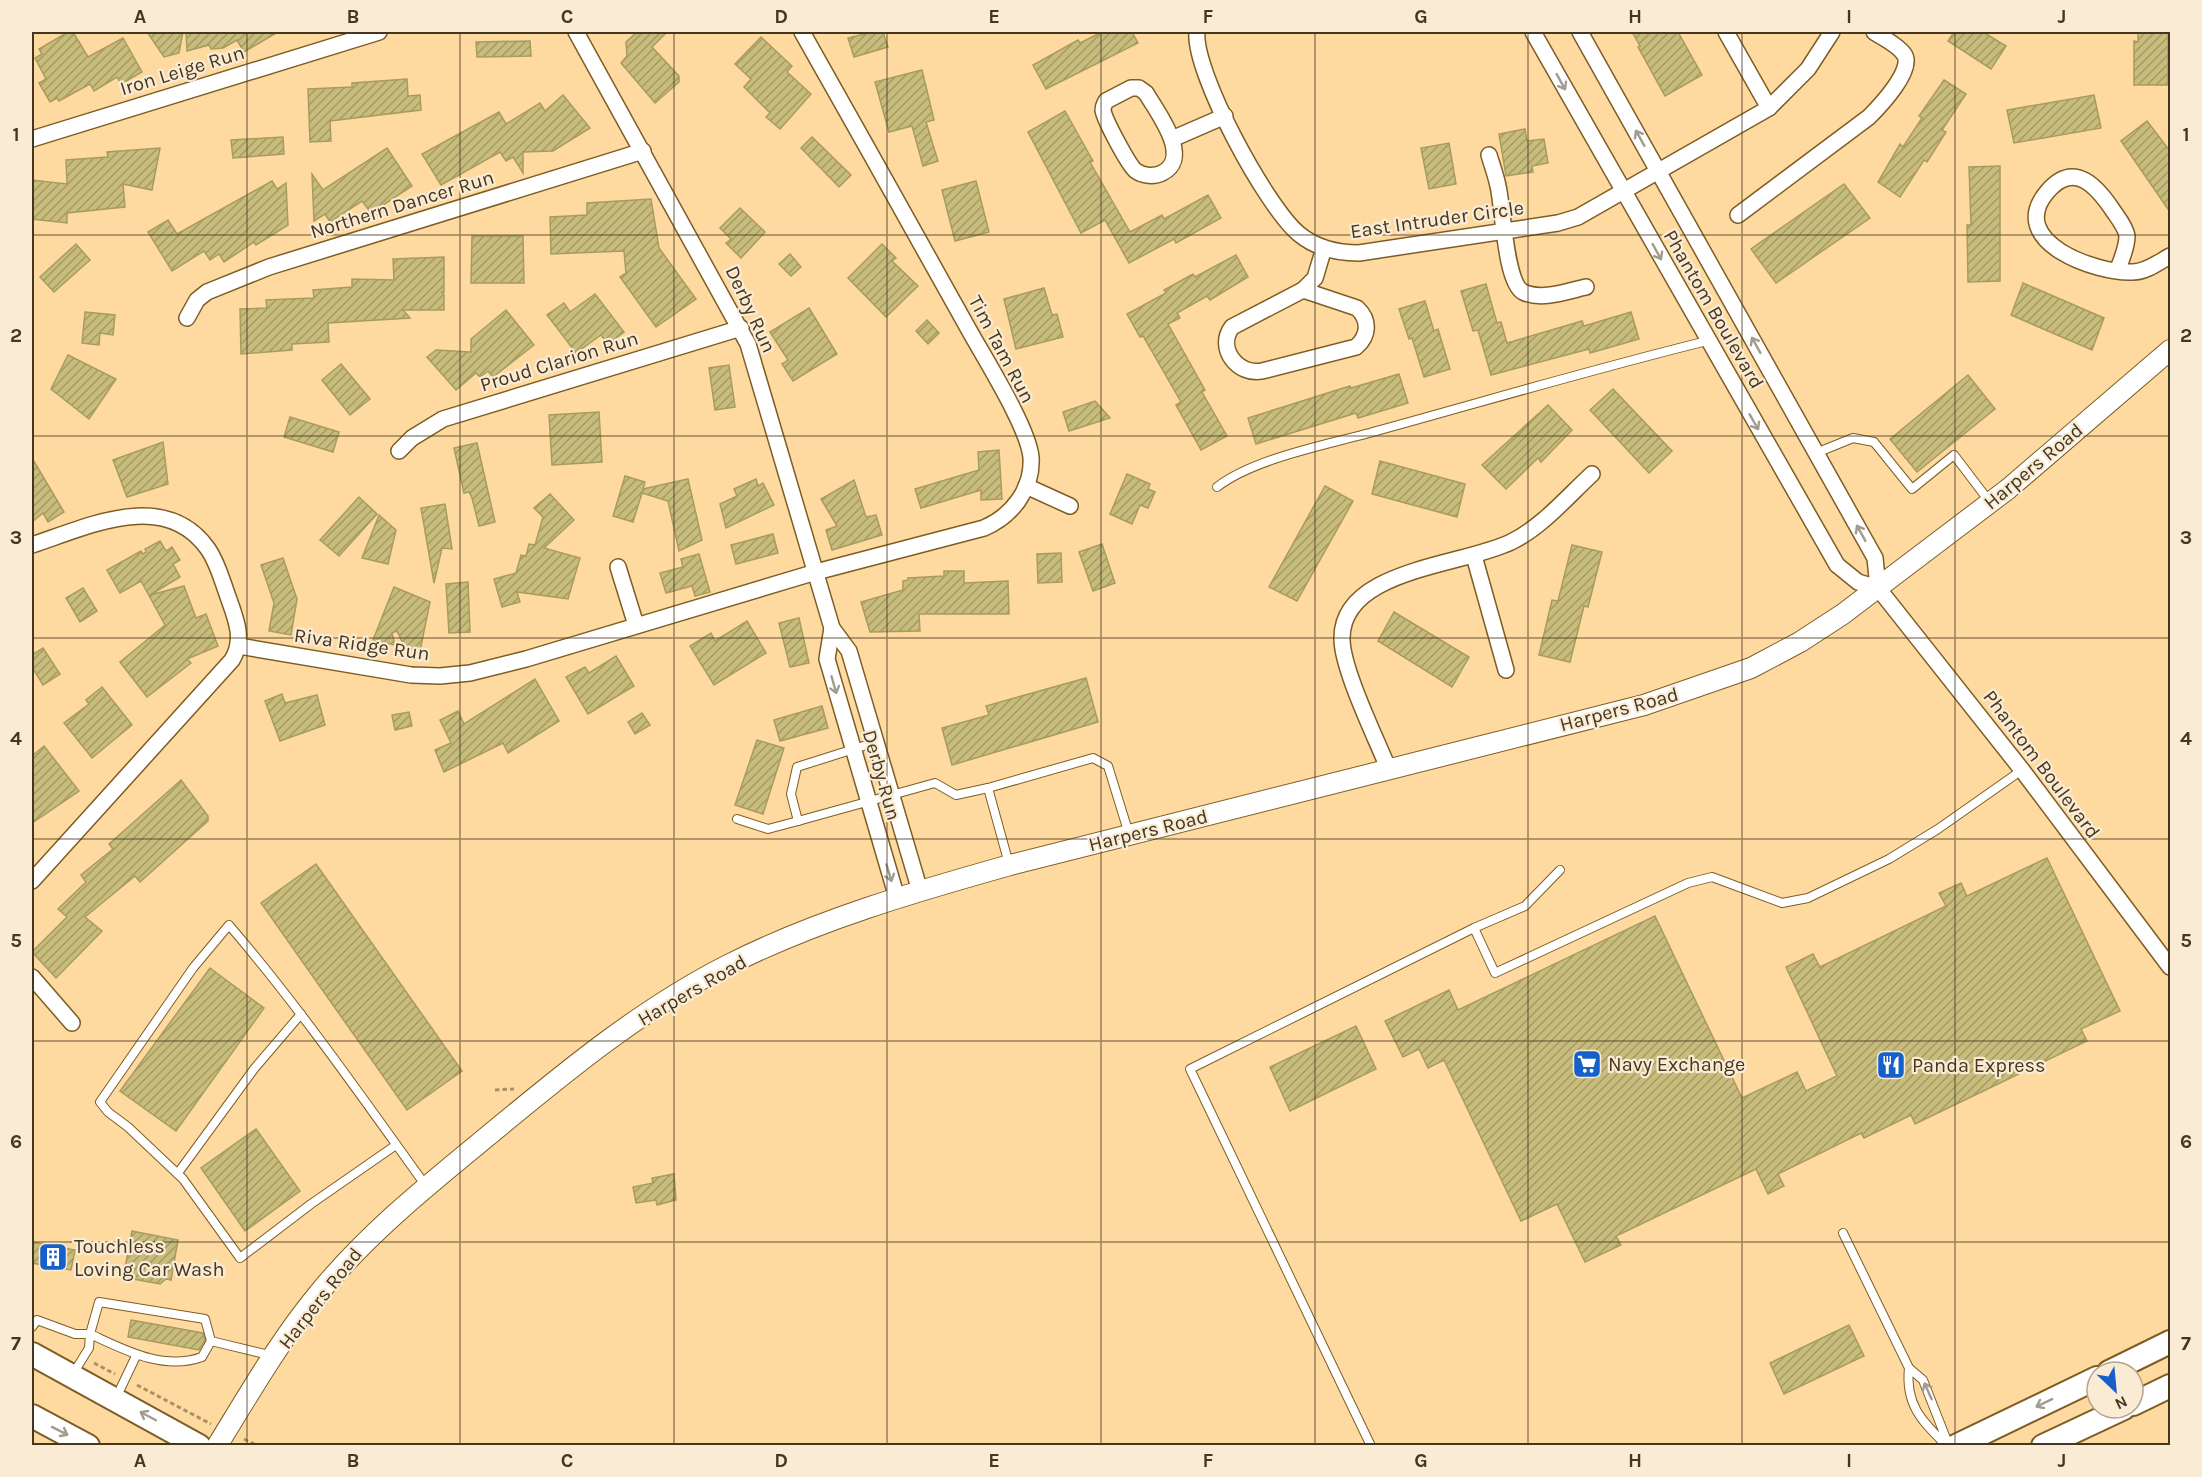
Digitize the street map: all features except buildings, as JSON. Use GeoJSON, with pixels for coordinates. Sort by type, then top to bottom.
{"type":"FeatureCollection","features":[{"type":"Feature","properties":{"kind":"main road"},"geometry":{"type":"LineString","coordinates":[[2133,1360],[2170,1342]]}},
{"type":"Feature","properties":{"kind":"main road"},"geometry":{"type":"LineString","coordinates":[[32,1354],[78,1366],[120,1389],[199,1446]]}},
{"type":"Feature","properties":{"kind":"main road"},"geometry":{"type":"LineString","coordinates":[[1956,1446],[2085,1384]]}},
{"type":"Feature","properties":{"kind":"main road"},"geometry":{"type":"LineString","coordinates":[[2145,1398],[2170,1386]]}},
{"type":"Feature","properties":{"kind":"main road"},"geometry":{"type":"LineString","coordinates":[[32,1416],[88,1446]]}},
{"type":"Feature","properties":{"kind":"main road"},"geometry":{"type":"LineString","coordinates":[[2043,1446],[2098,1420]]}},
{"type":"Feature","properties":{"kind":"street","name":"Iron Leige Run"},"geometry":{"type":"LineString","coordinates":[[32,139],[379,32]]}},
{"type":"Feature","properties":{"kind":"street","name":"Derby Run"},"geometry":{"type":"LineString","coordinates":[[576,32],[748,344],[832,628],[849,651],[920,891]]}},
{"type":"Feature","properties":{"kind":"street","name":"Tim Tam Run"},"geometry":{"type":"LineString","coordinates":[[802,32],[992,370],[1027,440],[1030,470],[1019,501],[1007,514],[984,528],[816,572]]}},
{"type":"Feature","properties":{"kind":"street","name":"East Intruder Circle"},"geometry":{"type":"LineString","coordinates":[[1197,32],[1198,55],[1203,71],[1239,145],[1283,217],[1299,234],[1324,248],[1359,253],[1558,223],[1578,217],[1769,108],[1808,69],[1832,32]]}},
{"type":"Feature","properties":{"kind":"street","name":"Phantom Boulevard"},"geometry":{"type":"LineString","coordinates":[[1533,32],[1707,341],[1837,565],[1858,582],[1878,588]]}},
{"type":"Feature","properties":{"kind":"street","name":"Phantom Boulevard"},"geometry":{"type":"LineString","coordinates":[[1580,32],[1875,558],[1878,588],[2022,770],[2170,967]]}},
{"type":"Feature","properties":{"kind":"street"},"geometry":{"type":"LineString","coordinates":[[1726,32],[1769,108]]}},
{"type":"Feature","properties":{"kind":"street"},"geometry":{"type":"LineString","coordinates":[[1738,215],[1869,117],[1884,102],[1907,68],[1907,60],[1904,52],[1874,32]]}},
{"type":"Feature","properties":{"kind":"street"},"geometry":{"type":"LineString","coordinates":[[1131,88],[1139,88],[1146,93],[1172,139],[1176,151],[1169,169],[1160,174],[1146,176],[1137,173],[1132,168],[1104,113],[1106,101],[1131,88]]}},
{"type":"Feature","properties":{"kind":"street"},"geometry":{"type":"LineString","coordinates":[[1172,139],[1225,116]]}},
{"type":"Feature","properties":{"kind":"street","name":"Northern Dancer Run"},"geometry":{"type":"LineString","coordinates":[[187,318],[197,300],[207,291],[269,267],[643,151]]}},
{"type":"Feature","properties":{"kind":"street"},"geometry":{"type":"LineString","coordinates":[[1489,155],[1498,186],[1515,282],[1524,292],[1546,295],[1586,287]]}},
{"type":"Feature","properties":{"kind":"street"},"geometry":{"type":"LineString","coordinates":[[2116,271],[2124,256],[2127,235],[2111,207],[2082,178],[2072,177],[2052,186],[2039,205],[2040,232],[2061,252],[2088,266],[2116,271],[2135,272],[2170,256]]}},
{"type":"Feature","properties":{"kind":"street"},"geometry":{"type":"LineString","coordinates":[[1303,290],[1357,308],[1362,313],[1366,325],[1363,341],[1356,347],[1262,371],[1253,373],[1243,370],[1236,364],[1226,342],[1227,334],[1232,327],[1303,290],[1315,279],[1324,248]]}},
{"type":"Feature","properties":{"kind":"street","name":"Proud Clarion Run"},"geometry":{"type":"LineString","coordinates":[[399,451],[412,438],[443,419],[741,328]]}},
{"type":"Feature","properties":{"kind":"street","name":"Harpers Road"},"geometry":{"type":"LineString","coordinates":[[222,1438],[274,1356],[317,1295],[359,1247],[426,1186],[548,1086],[666,1002],[728,965],[861,910],[920,891],[1010,865],[1644,705],[1741,671],[1800,642],[1878,588],[1990,503],[2170,350]]}},
{"type":"Feature","properties":{"kind":"street"},"geometry":{"type":"LineString","coordinates":[[1388,768],[1343,654],[1343,626],[1349,608],[1363,593],[1381,582],[1474,556],[1513,541],[1539,523],[1592,474]]}},
{"type":"Feature","properties":{"kind":"street"},"geometry":{"type":"LineString","coordinates":[[1026,486],[1070,506]]}},
{"type":"Feature","properties":{"kind":"street"},"geometry":{"type":"LineString","coordinates":[[32,545],[115,518],[136,515],[162,517],[179,524],[200,540],[215,561],[238,626],[239,646],[232,660],[32,881]]}},
{"type":"Feature","properties":{"kind":"street"},"geometry":{"type":"LineString","coordinates":[[1474,556],[1506,670]]}},
{"type":"Feature","properties":{"kind":"street"},"geometry":{"type":"LineString","coordinates":[[618,567],[636,625]]}},
{"type":"Feature","properties":{"kind":"street","name":"Riva Ridge Run"},"geometry":{"type":"LineString","coordinates":[[239,646],[411,675],[440,676],[470,673],[526,659],[816,572]]}},
{"type":"Feature","properties":{"kind":"street","name":"Derby Run"},"geometry":{"type":"LineString","coordinates":[[832,628],[827,659],[897,898]]}},
{"type":"Feature","properties":{"kind":"street"},"geometry":{"type":"LineString","coordinates":[[32,977],[72,1023]]}},
{"type":"Feature","properties":{"kind":"lane"},"geometry":{"type":"LineString","coordinates":[[1217,487],[1245,470],[1292,455],[1569,375],[1707,341]]}},
{"type":"Feature","properties":{"kind":"lane"},"geometry":{"type":"LineString","coordinates":[[1816,453],[1853,438],[1874,442],[1912,489],[1953,455],[1990,503]]}},
{"type":"Feature","properties":{"kind":"lane"},"geometry":{"type":"LineString","coordinates":[[798,821],[791,794],[797,767],[876,742]]}},
{"type":"Feature","properties":{"kind":"lane"},"geometry":{"type":"LineString","coordinates":[[737,819],[768,829],[935,783],[956,795],[1093,758],[1108,766],[1130,835]]}},
{"type":"Feature","properties":{"kind":"lane"},"geometry":{"type":"LineString","coordinates":[[1474,928],[1495,973],[1688,883],[1712,877],[1782,903],[1808,898],[1889,859],[1938,830],[2022,770]]}},
{"type":"Feature","properties":{"kind":"lane"},"geometry":{"type":"LineString","coordinates":[[988,788],[1010,865]]}},
{"type":"Feature","properties":{"kind":"lane"},"geometry":{"type":"LineString","coordinates":[[1371,1446],[1190,1069],[1474,928],[1525,906],[1560,870]]}},
{"type":"Feature","properties":{"kind":"lane"},"geometry":{"type":"LineString","coordinates":[[396,1145],[311,1204],[240,1258],[178,1173],[128,1127],[108,1112],[100,1102],[193,968],[229,925],[301,1014],[426,1186]]}},
{"type":"Feature","properties":{"kind":"lane"},"geometry":{"type":"LineString","coordinates":[[178,1173],[254,1069],[301,1014]]}},
{"type":"Feature","properties":{"kind":"lane"},"geometry":{"type":"LineString","coordinates":[[1844,1233],[1909,1368],[1923,1380],[1948,1446]]}},
{"type":"Feature","properties":{"kind":"lane"},"geometry":{"type":"LineString","coordinates":[[32,1327],[37,1320],[75,1334],[90,1334],[136,1356],[186,1362],[202,1357],[211,1341],[204,1319],[99,1302],[90,1334],[89,1348],[78,1366]]}},
{"type":"Feature","properties":{"kind":"lane"},"geometry":{"type":"LineString","coordinates":[[211,1341],[274,1356]]}},
{"type":"Feature","properties":{"kind":"lane"},"geometry":{"type":"LineString","coordinates":[[120,1389],[136,1356]]}},
{"type":"Feature","properties":{"kind":"lane"},"geometry":{"type":"LineString","coordinates":[[1909,1368],[1907,1390],[1921,1420],[1948,1446]]}},
{"type":"Feature","properties":{"kind":"path"},"geometry":{"type":"LineString","coordinates":[[78,1366],[222,1438],[258,1446]]}},
{"type":"Feature","properties":{"kind":"place","name":"Navy Exchange"},"geometry":{"type":"Point","coordinates":[1587,1064]}},
{"type":"Feature","properties":{"kind":"place","name":"Panda Express"},"geometry":{"type":"Point","coordinates":[1891,1065]}},
{"type":"Feature","properties":{"kind":"place","name":"Touchless Loving Car Wash"},"geometry":{"type":"Point","coordinates":[53,1257]}}]}
